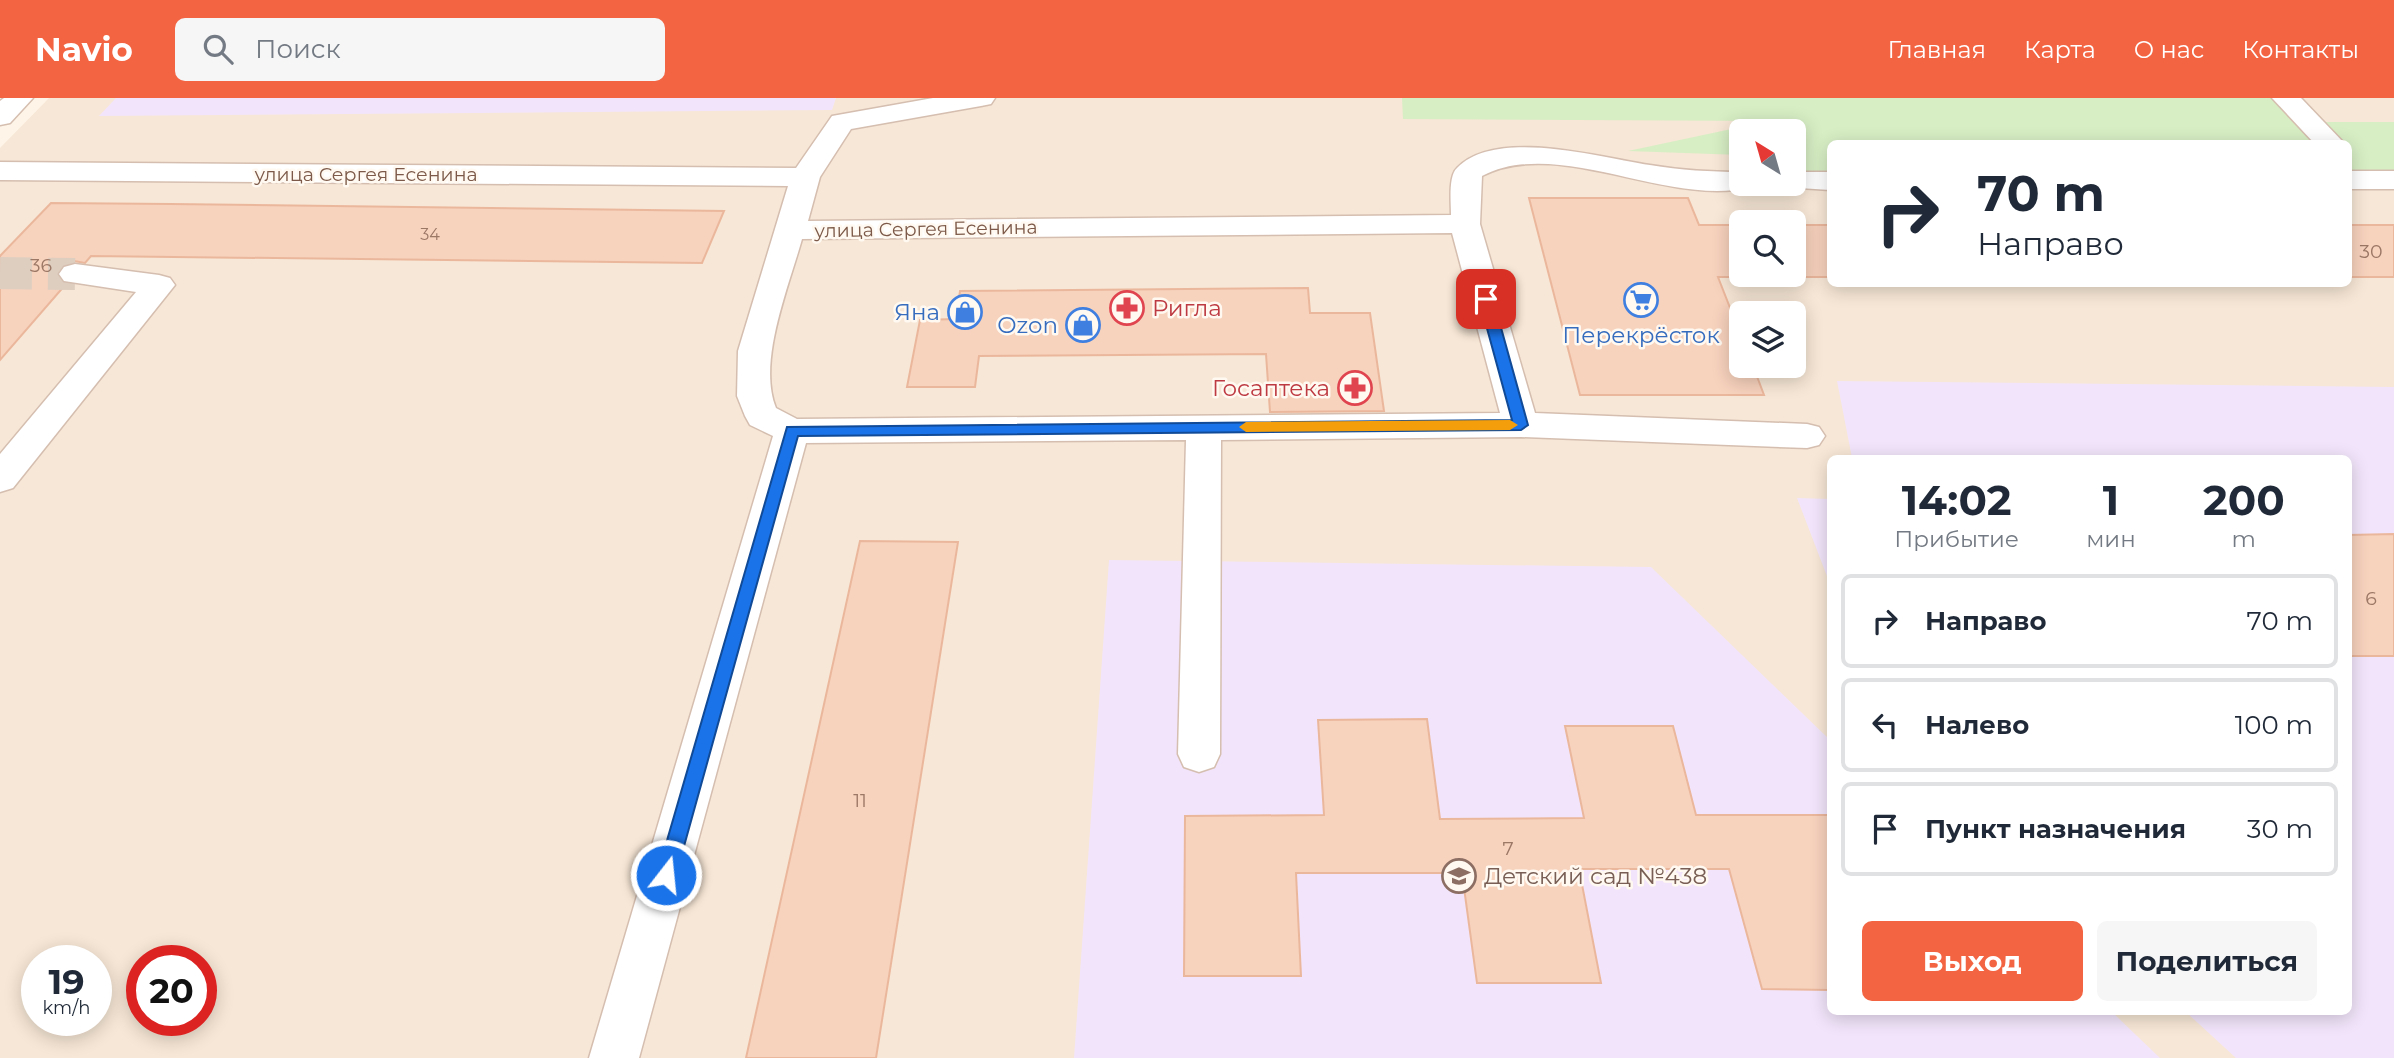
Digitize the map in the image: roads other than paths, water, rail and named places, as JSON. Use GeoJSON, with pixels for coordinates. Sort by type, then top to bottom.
{"type":"FeatureCollection","features":[{"type":"Feature","properties":{"kind":"street"},"geometry":{"type":"LineString","coordinates":[[0,117],[19,98]]}},
{"type":"Feature","properties":{"kind":"street"},"geometry":{"type":"LineString","coordinates":[[805,177],[842,122],[981,98]]}},
{"type":"Feature","properties":{"kind":"street"},"geometry":{"type":"LineString","coordinates":[[2286,98],[2327,140]]}},
{"type":"Feature","properties":{"kind":"street"},"geometry":{"type":"LineString","coordinates":[[1521,425],[1465,224],[1468,172],[1495,159],[1525,156],[1582,159],[1646,173],[1705,181],[1729,181]]}},
{"type":"Feature","properties":{"kind":"street","name":"улица Сергея Есенина"},"geometry":{"type":"LineString","coordinates":[[0,171],[805,177],[790,230],[1465,224]]}},
{"type":"Feature","properties":{"kind":"street"},"geometry":{"type":"LineString","coordinates":[[1806,181],[1827,181]]}},
{"type":"Feature","properties":{"kind":"street"},"geometry":{"type":"LineString","coordinates":[[790,230],[755,351],[754,396],[762,416],[792,431],[1521,425],[1807,436]]}},
{"type":"Feature","properties":{"kind":"street"},"geometry":{"type":"LineString","coordinates":[[0,479],[159,285],[75,274]]}},
{"type":"Feature","properties":{"kind":"street"},"geometry":{"type":"LineString","coordinates":[[1199,754],[1204,427]]}},
{"type":"Feature","properties":{"kind":"street"},"geometry":{"type":"LineString","coordinates":[[614,1058],[792,431]]}},
{"type":"Feature","properties":{"kind":"tunnel"},"geometry":{"type":"LineString","coordinates":[[0,273],[75,274]]}},
{"type":"Feature","properties":{"kind":"place","name":"Перекрёсток"},"geometry":{"type":"Point","coordinates":[1641,300]}},
{"type":"Feature","properties":{"kind":"place","name":"Ригла"},"geometry":{"type":"Point","coordinates":[1127,308]}},
{"type":"Feature","properties":{"kind":"place","name":"Яна"},"geometry":{"type":"Point","coordinates":[965,312]}},
{"type":"Feature","properties":{"kind":"place","name":"Ozon"},"geometry":{"type":"Point","coordinates":[1083,325]}},
{"type":"Feature","properties":{"kind":"place","name":"Госаптека"},"geometry":{"type":"Point","coordinates":[1355,388]}},
{"type":"Feature","properties":{"kind":"place","name":"Детский сад №438"},"geometry":{"type":"Point","coordinates":[1459,876]}}]}
